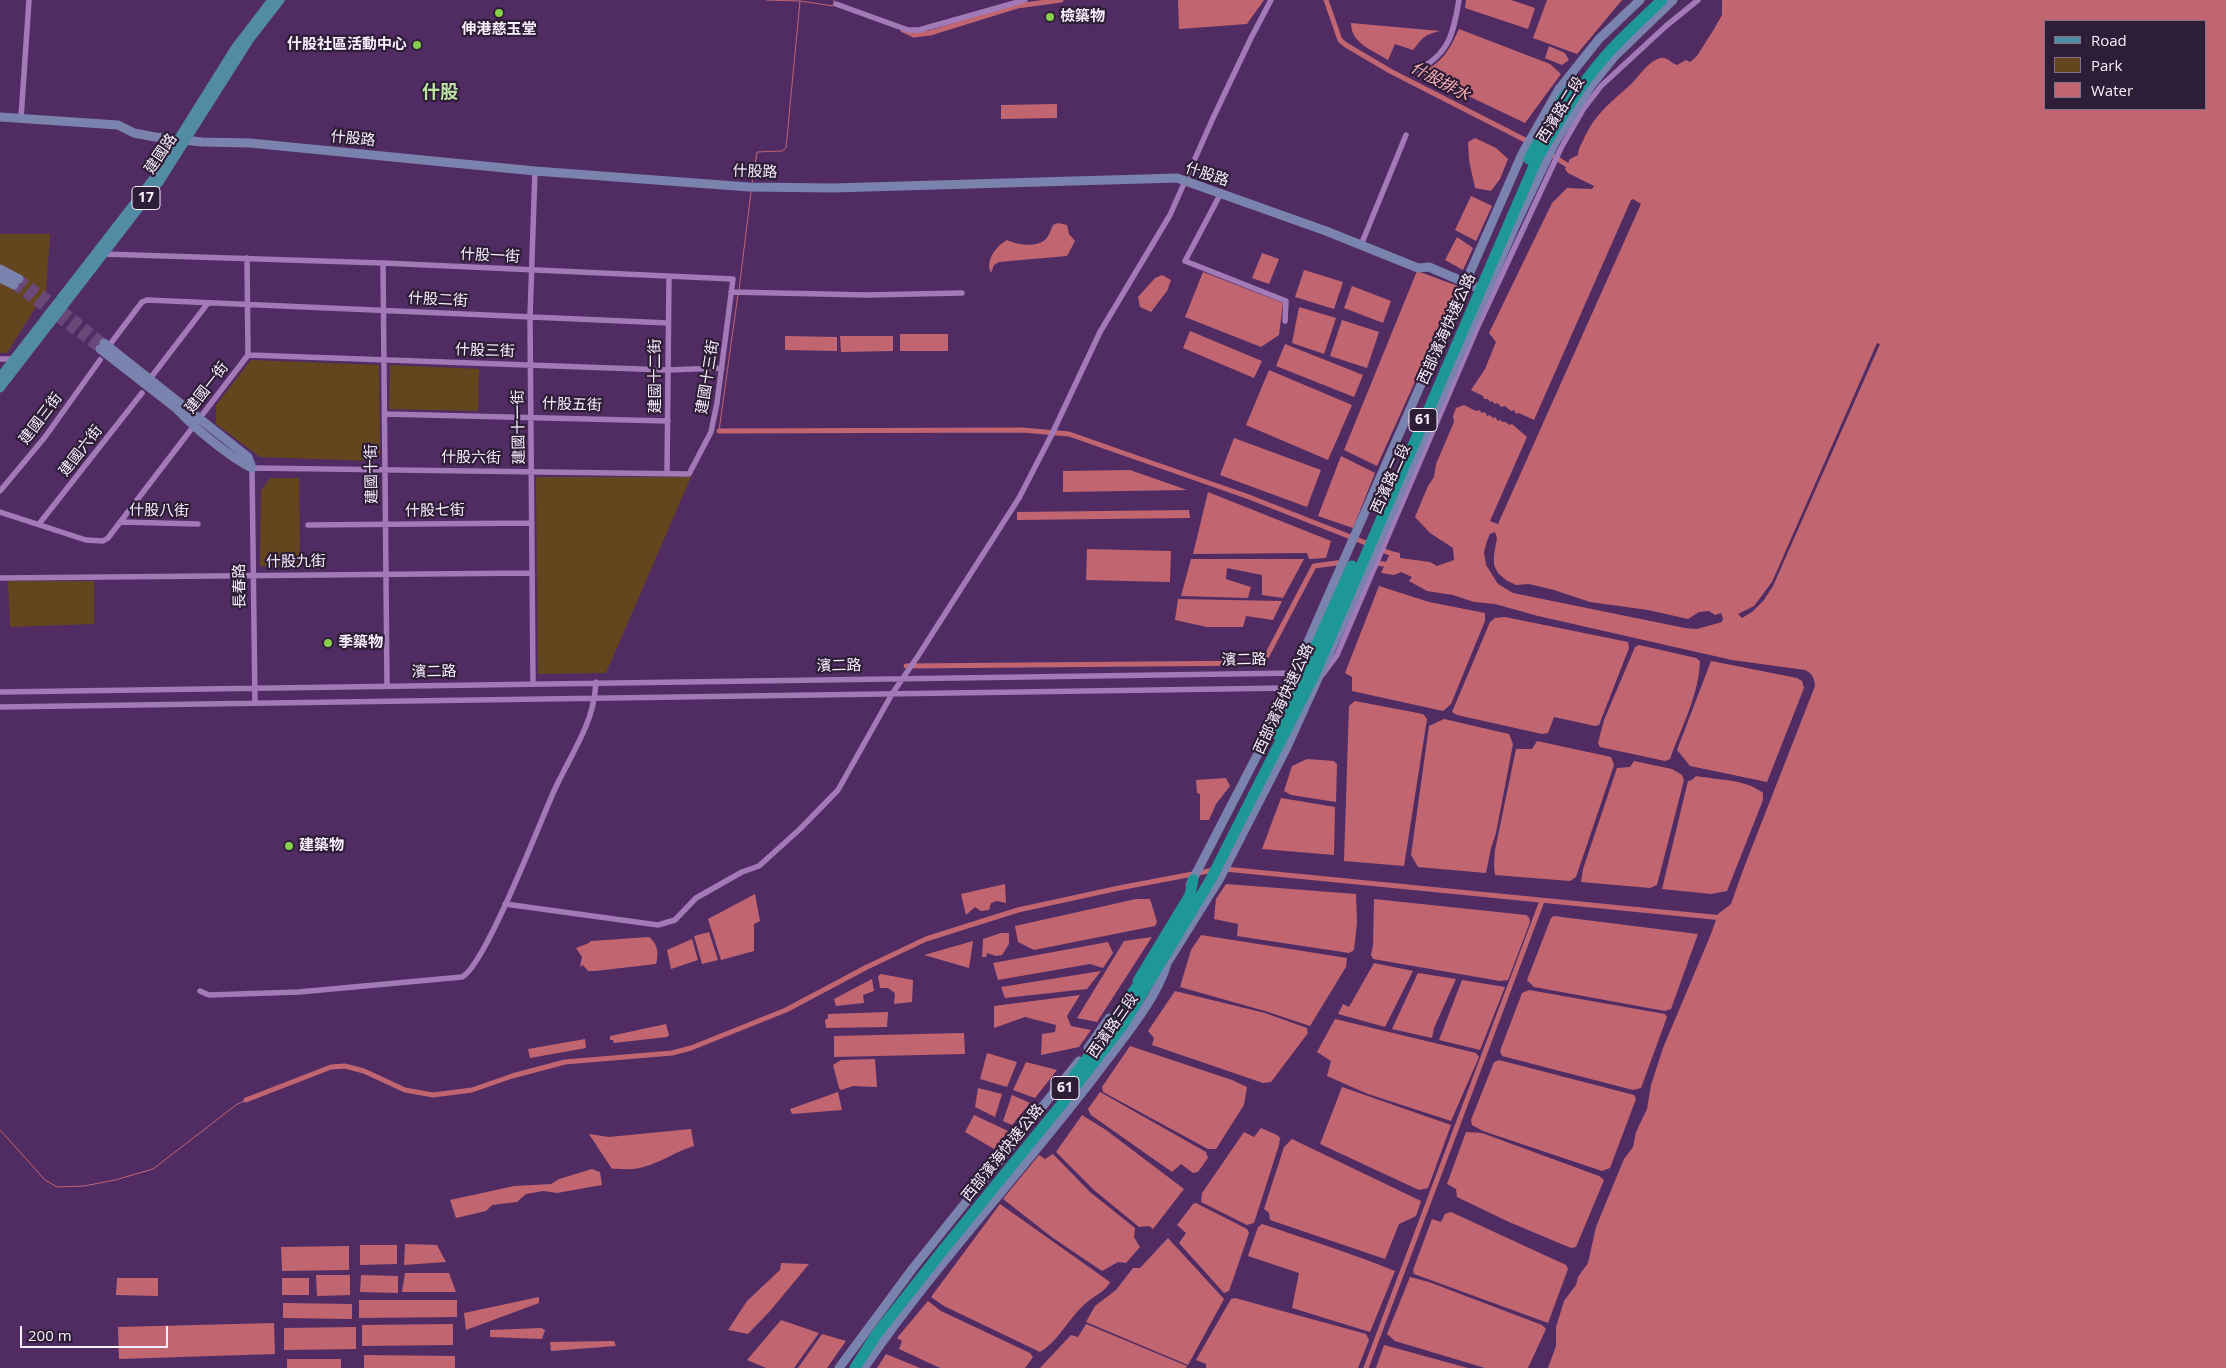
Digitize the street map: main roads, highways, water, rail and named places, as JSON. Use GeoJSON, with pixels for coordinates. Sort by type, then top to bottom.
{"type":"FeatureCollection","features":[{"type":"Feature","properties":{"kind":"highway","name":"西部濱海快速公路"},"geometry":{"type":"LineString","coordinates":[[1547,141],[1564,98],[1593,59],[1651,0]]}},
{"type":"Feature","properties":{"kind":"highway","name":"西部濱海快速公路"},"geometry":{"type":"LineString","coordinates":[[855,1368],[876,1335],[942,1250],[1061,1105],[1123,1025],[1207,879],[1314,675],[1472,298],[1485,286],[1537,160],[1590,74],[1633,27],[1662,0]]}},
{"type":"Feature","properties":{"kind":"highway","name":"西部濱海快速公路"},"geometry":{"type":"LineString","coordinates":[[846,1368],[934,1248],[1061,1094],[1137,988],[1142,974],[1190,895],[1207,879]]}},
{"type":"Feature","properties":{"kind":"highway"},"geometry":{"type":"LineString","coordinates":[[1123,1025],[1135,1014],[1167,963]]}},
{"type":"Feature","properties":{"kind":"main road","name":"建國路"},"geometry":{"type":"LineString","coordinates":[[0,388],[159,182],[236,47],[272,0]]}},
{"type":"Feature","properties":{"kind":"main road","name":"建國路"},"geometry":{"type":"LineString","coordinates":[[0,377],[154,178],[182,140],[249,40],[280,0]]}},
{"type":"Feature","properties":{"kind":"water"},"geometry":{"type":"Polygon","coordinates":[[[1178,0],[1264,0],[1247,24],[1179,29],[1178,0]]]}},
{"type":"Feature","properties":{"kind":"water"},"geometry":{"type":"Polygon","coordinates":[[[1466,0],[1511,0],[1535,8],[1528,29],[1465,8],[1466,0]]]}},
{"type":"Feature","properties":{"kind":"water"},"geometry":{"type":"Polygon","coordinates":[[[1547,0],[1622,0],[1577,54],[1533,38],[1547,0]]]}},
{"type":"Feature","properties":{"kind":"water"},"geometry":{"type":"Polygon","coordinates":[[[1722,0],[2226,0],[2226,1368],[1548,1368],[1556,1346],[1556,1327],[1564,1301],[1576,1285],[1578,1277],[1588,1263],[1596,1227],[1624,1159],[1633,1147],[1636,1132],[1647,1109],[1651,1085],[1663,1048],[1718,914],[1731,904],[1815,686],[1814,681],[1805,670],[1732,660],[1538,616],[1495,604],[1474,602],[1453,595],[1427,591],[1409,581],[1412,577],[1401,572],[1394,575],[1381,573],[1391,551],[1400,553],[1400,558],[1430,562],[1437,566],[1454,560],[1453,548],[1430,533],[1415,517],[1428,486],[1434,477],[1436,464],[1454,422],[1453,416],[1456,408],[1464,405],[1476,411],[1479,410],[1482,413],[1485,412],[1487,416],[1495,417],[1498,421],[1501,420],[1509,425],[1512,424],[1527,437],[1490,521],[1498,524],[1641,204],[1633,199],[1631,200],[1534,420],[1519,413],[1516,414],[1514,410],[1511,411],[1505,406],[1501,407],[1498,403],[1490,402],[1471,390],[1485,369],[1496,342],[1489,333],[1552,203],[1567,188],[1592,189],[1594,186],[1568,173],[1565,169],[1570,159],[1578,155],[1579,148],[1587,132],[1597,117],[1655,60],[1665,58],[1677,65],[1686,60],[1690,62],[1697,56],[1722,15],[1722,0]]]}},
{"type":"Feature","properties":{"kind":"water"},"geometry":{"type":"Polygon","coordinates":[[[1351,23],[1440,31],[1424,38],[1413,50],[1395,44],[1388,60],[1359,41],[1352,30],[1351,23]]]}},
{"type":"Feature","properties":{"kind":"water"},"geometry":{"type":"Polygon","coordinates":[[[1459,29],[1550,64],[1561,74],[1525,123],[1420,73],[1434,65],[1444,56],[1459,29]]]}},
{"type":"Feature","properties":{"kind":"water"},"geometry":{"type":"Polygon","coordinates":[[[1549,46],[1565,53],[1569,60],[1562,65],[1545,58],[1549,46]]]}},
{"type":"Feature","properties":{"kind":"water"},"geometry":{"type":"Polygon","coordinates":[[[1057,104],[1057,118],[1001,119],[1001,105],[1057,104]]]}},
{"type":"Feature","properties":{"kind":"water"},"geometry":{"type":"Polygon","coordinates":[[[1475,138],[1496,148],[1508,159],[1500,179],[1491,191],[1475,188],[1469,160],[1468,142],[1475,138]]]}},
{"type":"Feature","properties":{"kind":"water"},"geometry":{"type":"Polygon","coordinates":[[[1471,196],[1492,206],[1476,241],[1455,230],[1471,196]]]}},
{"type":"Feature","properties":{"kind":"water"},"geometry":{"type":"Polygon","coordinates":[[[1058,223],[1067,225],[1069,234],[1075,241],[1067,256],[999,262],[994,265],[991,273],[989,264],[993,254],[1007,240],[1029,245],[1040,243],[1048,236],[1053,225],[1058,223]]]}},
{"type":"Feature","properties":{"kind":"water"},"geometry":{"type":"Polygon","coordinates":[[[1457,237],[1473,248],[1463,270],[1445,260],[1457,237]]]}},
{"type":"Feature","properties":{"kind":"water"},"geometry":{"type":"Polygon","coordinates":[[[1262,253],[1279,259],[1269,284],[1252,278],[1262,253]]]}},
{"type":"Feature","properties":{"kind":"water"},"geometry":{"type":"Polygon","coordinates":[[[1304,270],[1343,282],[1334,309],[1295,297],[1304,270]]]}},
{"type":"Feature","properties":{"kind":"water"},"geometry":{"type":"Polygon","coordinates":[[[1417,271],[1458,286],[1377,466],[1344,450],[1417,271]]]}},
{"type":"Feature","properties":{"kind":"water"},"geometry":{"type":"Polygon","coordinates":[[[1203,272],[1283,303],[1279,335],[1261,347],[1185,317],[1203,272]]]}},
{"type":"Feature","properties":{"kind":"water"},"geometry":{"type":"Polygon","coordinates":[[[1162,275],[1171,280],[1167,291],[1151,312],[1140,307],[1138,297],[1155,278],[1162,275]]]}},
{"type":"Feature","properties":{"kind":"water"},"geometry":{"type":"Polygon","coordinates":[[[1352,286],[1391,301],[1383,323],[1344,308],[1352,286]]]}},
{"type":"Feature","properties":{"kind":"water"},"geometry":{"type":"Polygon","coordinates":[[[1299,307],[1336,318],[1324,354],[1292,343],[1299,307]]]}},
{"type":"Feature","properties":{"kind":"water"},"geometry":{"type":"Polygon","coordinates":[[[1342,320],[1379,332],[1367,368],[1330,356],[1342,320]]]}},
{"type":"Feature","properties":{"kind":"water"},"geometry":{"type":"Polygon","coordinates":[[[1190,331],[1262,361],[1254,378],[1183,348],[1190,331]]]}},
{"type":"Feature","properties":{"kind":"water"},"geometry":{"type":"Polygon","coordinates":[[[900,334],[948,334],[948,351],[900,351],[900,334]]]}},
{"type":"Feature","properties":{"kind":"water"},"geometry":{"type":"Polygon","coordinates":[[[785,336],[837,337],[837,351],[785,350],[785,336]]]}},
{"type":"Feature","properties":{"kind":"water"},"geometry":{"type":"Polygon","coordinates":[[[840,336],[893,336],[893,351],[841,352],[840,336]]]}},
{"type":"Feature","properties":{"kind":"water"},"geometry":{"type":"Polygon","coordinates":[[[1285,344],[1363,375],[1354,397],[1276,366],[1285,344]]]}},
{"type":"Feature","properties":{"kind":"water"},"geometry":{"type":"Polygon","coordinates":[[[1269,370],[1352,405],[1328,460],[1246,425],[1269,370]]]}},
{"type":"Feature","properties":{"kind":"water"},"geometry":{"type":"Polygon","coordinates":[[[1234,438],[1321,470],[1307,507],[1220,475],[1234,438]]]}},
{"type":"Feature","properties":{"kind":"water"},"geometry":{"type":"Polygon","coordinates":[[[1341,456],[1375,473],[1353,528],[1318,516],[1341,456]]]}},
{"type":"Feature","properties":{"kind":"water"},"geometry":{"type":"Polygon","coordinates":[[[1130,470],[1187,490],[1063,492],[1063,471],[1130,470]]]}},
{"type":"Feature","properties":{"kind":"water"},"geometry":{"type":"Polygon","coordinates":[[[1208,492],[1331,541],[1326,558],[1309,559],[1307,553],[1193,554],[1208,492]]]}},
{"type":"Feature","properties":{"kind":"water"},"geometry":{"type":"Polygon","coordinates":[[[1189,510],[1190,518],[1017,520],[1017,512],[1189,510]]]}},
{"type":"Feature","properties":{"kind":"water"},"geometry":{"type":"Polygon","coordinates":[[[1087,549],[1171,551],[1170,582],[1086,580],[1087,549]]]}},
{"type":"Feature","properties":{"kind":"water"},"geometry":{"type":"Polygon","coordinates":[[[1191,559],[1304,559],[1283,598],[1262,595],[1262,575],[1227,568],[1226,579],[1251,587],[1248,598],[1181,596],[1191,559]]]}},
{"type":"Feature","properties":{"kind":"water"},"geometry":{"type":"Polygon","coordinates":[[[1379,586],[1429,602],[1485,613],[1485,621],[1451,704],[1443,711],[1352,691],[1352,677],[1345,673],[1379,586]]]}},
{"type":"Feature","properties":{"kind":"water"},"geometry":{"type":"Polygon","coordinates":[[[1178,599],[1282,601],[1273,620],[1246,616],[1243,627],[1207,627],[1175,620],[1178,599]]]}},
{"type":"Feature","properties":{"kind":"water"},"geometry":{"type":"Polygon","coordinates":[[[1505,617],[1628,642],[1629,648],[1599,725],[1595,726],[1554,717],[1548,733],[1542,734],[1457,715],[1452,712],[1490,622],[1495,618],[1505,617]]]}},
{"type":"Feature","properties":{"kind":"water"},"geometry":{"type":"Polygon","coordinates":[[[1639,645],[1696,658],[1700,661],[1699,674],[1689,711],[1670,759],[1665,761],[1600,747],[1598,743],[1604,720],[1635,647],[1639,645]]]}},
{"type":"Feature","properties":{"kind":"water"},"geometry":{"type":"Polygon","coordinates":[[[1711,661],[1797,678],[1802,681],[1804,688],[1767,782],[1690,766],[1677,750],[1711,661]]]}},
{"type":"Feature","properties":{"kind":"water"},"geometry":{"type":"Polygon","coordinates":[[[1355,701],[1423,714],[1427,719],[1404,866],[1344,861],[1349,706],[1355,701]]]}},
{"type":"Feature","properties":{"kind":"water"},"geometry":{"type":"Polygon","coordinates":[[[1444,719],[1509,734],[1513,744],[1496,833],[1486,873],[1418,867],[1411,855],[1429,726],[1444,719]]]}},
{"type":"Feature","properties":{"kind":"water"},"geometry":{"type":"Polygon","coordinates":[[[1537,741],[1611,757],[1614,765],[1576,877],[1570,881],[1495,875],[1495,850],[1516,749],[1532,749],[1537,741]]]}},
{"type":"Feature","properties":{"kind":"water"},"geometry":{"type":"Polygon","coordinates":[[[1307,759],[1334,761],[1337,764],[1336,802],[1291,795],[1284,791],[1292,766],[1307,759]]]}},
{"type":"Feature","properties":{"kind":"water"},"geometry":{"type":"Polygon","coordinates":[[[1634,761],[1672,769],[1682,775],[1684,780],[1657,885],[1650,888],[1581,882],[1583,869],[1617,768],[1630,767],[1634,761]]]}},
{"type":"Feature","properties":{"kind":"water"},"geometry":{"type":"Polygon","coordinates":[[[1696,776],[1748,785],[1763,793],[1763,800],[1727,891],[1711,894],[1662,889],[1688,781],[1696,776]]]}},
{"type":"Feature","properties":{"kind":"water"},"geometry":{"type":"Polygon","coordinates":[[[1226,778],[1230,786],[1216,804],[1209,820],[1200,820],[1200,794],[1197,793],[1196,780],[1226,778]]]}},
{"type":"Feature","properties":{"kind":"water"},"geometry":{"type":"Polygon","coordinates":[[[1281,798],[1335,807],[1334,855],[1262,849],[1281,798]]]}},
{"type":"Feature","properties":{"kind":"water"},"geometry":{"type":"Polygon","coordinates":[[[1005,884],[1006,903],[997,901],[991,903],[989,910],[981,911],[975,907],[966,915],[961,894],[1005,884]]]}},
{"type":"Feature","properties":{"kind":"water"},"geometry":{"type":"Polygon","coordinates":[[[1226,884],[1356,894],[1357,923],[1354,950],[1349,953],[1237,936],[1238,924],[1214,919],[1216,899],[1226,884]]]}},
{"type":"Feature","properties":{"kind":"water"},"geometry":{"type":"Polygon","coordinates":[[[755,894],[760,921],[754,924],[754,951],[721,960],[708,919],[755,894]]]}},
{"type":"Feature","properties":{"kind":"water"},"geometry":{"type":"Polygon","coordinates":[[[1136,899],[1150,899],[1157,922],[1155,926],[1034,950],[1018,942],[1015,926],[1136,899]]]}},
{"type":"Feature","properties":{"kind":"water"},"geometry":{"type":"Polygon","coordinates":[[[1374,899],[1526,915],[1529,917],[1530,922],[1508,980],[1500,981],[1373,959],[1371,955],[1374,899]]]}},
{"type":"Feature","properties":{"kind":"water"},"geometry":{"type":"Polygon","coordinates":[[[1554,916],[1698,934],[1671,1009],[1665,1011],[1534,987],[1527,980],[1551,918],[1554,916]]]}},
{"type":"Feature","properties":{"kind":"water"},"geometry":{"type":"Polygon","coordinates":[[[709,932],[718,960],[702,964],[694,936],[709,932]]]}},
{"type":"Feature","properties":{"kind":"water"},"geometry":{"type":"Polygon","coordinates":[[[1001,933],[1009,933],[1009,944],[1002,955],[996,956],[987,953],[986,957],[982,957],[983,939],[1001,933]]]}},
{"type":"Feature","properties":{"kind":"water"},"geometry":{"type":"Polygon","coordinates":[[[1201,935],[1347,958],[1346,967],[1310,1026],[1180,987],[1191,950],[1201,935]]]}},
{"type":"Feature","properties":{"kind":"water"},"geometry":{"type":"Polygon","coordinates":[[[649,937],[657,949],[656,964],[595,971],[588,971],[583,965],[580,967],[582,957],[576,948],[591,941],[649,937]]]}},
{"type":"Feature","properties":{"kind":"water"},"geometry":{"type":"Polygon","coordinates":[[[1152,937],[1097,1022],[1077,1018],[1124,941],[1152,937]]]}},
{"type":"Feature","properties":{"kind":"water"},"geometry":{"type":"Polygon","coordinates":[[[692,939],[698,960],[671,969],[667,950],[692,939]]]}},
{"type":"Feature","properties":{"kind":"water"},"geometry":{"type":"Polygon","coordinates":[[[973,941],[969,968],[924,955],[973,941]]]}},
{"type":"Feature","properties":{"kind":"water"},"geometry":{"type":"Polygon","coordinates":[[[1108,942],[1113,953],[1103,968],[1090,964],[998,980],[993,963],[1108,942]]]}},
{"type":"Feature","properties":{"kind":"water"},"geometry":{"type":"Polygon","coordinates":[[[1374,963],[1413,971],[1385,1027],[1338,1014],[1343,1004],[1349,1007],[1374,963]]]}},
{"type":"Feature","properties":{"kind":"water"},"geometry":{"type":"Polygon","coordinates":[[[1101,971],[1087,989],[1005,998],[1001,987],[1101,971]]]}},
{"type":"Feature","properties":{"kind":"water"},"geometry":{"type":"Polygon","coordinates":[[[1418,973],[1456,979],[1434,1028],[1432,1038],[1392,1029],[1418,973]]]}},
{"type":"Feature","properties":{"kind":"water"},"geometry":{"type":"Polygon","coordinates":[[[881,974],[913,980],[912,1002],[894,1004],[895,993],[888,988],[880,988],[878,976],[881,974]]]}},
{"type":"Feature","properties":{"kind":"water"},"geometry":{"type":"Polygon","coordinates":[[[872,979],[874,991],[863,995],[864,1003],[836,1006],[834,999],[872,979]]]}},
{"type":"Feature","properties":{"kind":"water"},"geometry":{"type":"Polygon","coordinates":[[[1462,980],[1505,987],[1480,1050],[1439,1040],[1462,980]]]}},
{"type":"Feature","properties":{"kind":"water"},"geometry":{"type":"Polygon","coordinates":[[[1529,990],[1665,1014],[1667,1017],[1641,1088],[1633,1090],[1502,1056],[1500,1051],[1522,993],[1529,990]]]}},
{"type":"Feature","properties":{"kind":"water"},"geometry":{"type":"Polygon","coordinates":[[[1175,991],[1265,1013],[1307,1028],[1308,1033],[1271,1082],[1263,1083],[1152,1045],[1154,1038],[1148,1031],[1175,991]]]}},
{"type":"Feature","properties":{"kind":"water"},"geometry":{"type":"Polygon","coordinates":[[[1080,995],[1067,1016],[1071,1026],[1091,1030],[1079,1047],[1041,1055],[1042,1034],[1055,1032],[1056,1025],[1025,1017],[994,1028],[994,1006],[1080,995]]]}},
{"type":"Feature","properties":{"kind":"water"},"geometry":{"type":"Polygon","coordinates":[[[888,1012],[887,1027],[826,1028],[825,1020],[828,1018],[828,1014],[888,1012]]]}},
{"type":"Feature","properties":{"kind":"water"},"geometry":{"type":"Polygon","coordinates":[[[1335,1019],[1476,1053],[1479,1057],[1451,1121],[1368,1094],[1327,1076],[1331,1061],[1317,1052],[1335,1019]]]}},
{"type":"Feature","properties":{"kind":"water"},"geometry":{"type":"Polygon","coordinates":[[[666,1024],[669,1035],[667,1037],[614,1043],[613,1040],[610,1040],[610,1036],[666,1024]]]}},
{"type":"Feature","properties":{"kind":"water"},"geometry":{"type":"Polygon","coordinates":[[[964,1033],[965,1054],[834,1057],[834,1036],[964,1033]]]}},
{"type":"Feature","properties":{"kind":"water"},"geometry":{"type":"Polygon","coordinates":[[[585,1039],[586,1048],[530,1058],[528,1049],[585,1039]]]}},
{"type":"Feature","properties":{"kind":"water"},"geometry":{"type":"Polygon","coordinates":[[[1130,1046],[1232,1080],[1247,1087],[1244,1105],[1216,1149],[1208,1149],[1103,1092],[1102,1087],[1130,1046]]]}},
{"type":"Feature","properties":{"kind":"water"},"geometry":{"type":"Polygon","coordinates":[[[987,1053],[1017,1062],[1007,1087],[980,1079],[987,1053]]]}},
{"type":"Feature","properties":{"kind":"water"},"geometry":{"type":"Polygon","coordinates":[[[875,1059],[877,1087],[853,1086],[841,1090],[839,1088],[833,1065],[841,1060],[875,1059]]]}},
{"type":"Feature","properties":{"kind":"water"},"geometry":{"type":"Polygon","coordinates":[[[1499,1060],[1634,1095],[1636,1099],[1610,1168],[1602,1171],[1483,1131],[1472,1125],[1471,1120],[1494,1062],[1499,1060]]]}},
{"type":"Feature","properties":{"kind":"water"},"geometry":{"type":"Polygon","coordinates":[[[1026,1062],[1057,1070],[1035,1098],[1013,1090],[1026,1062]]]}},
{"type":"Feature","properties":{"kind":"water"},"geometry":{"type":"Polygon","coordinates":[[[1342,1087],[1451,1125],[1428,1188],[1419,1190],[1320,1144],[1342,1087]]]}},
{"type":"Feature","properties":{"kind":"water"},"geometry":{"type":"Polygon","coordinates":[[[978,1088],[1002,1094],[995,1117],[975,1107],[978,1088]]]}},
{"type":"Feature","properties":{"kind":"water"},"geometry":{"type":"Polygon","coordinates":[[[838,1092],[842,1110],[792,1114],[790,1109],[838,1092]]]}},
{"type":"Feature","properties":{"kind":"water"},"geometry":{"type":"Polygon","coordinates":[[[1100,1092],[1206,1152],[1208,1158],[1198,1172],[1193,1173],[1181,1164],[1172,1172],[1091,1115],[1088,1109],[1100,1092]]]}},
{"type":"Feature","properties":{"kind":"water"},"geometry":{"type":"Polygon","coordinates":[[[1012,1095],[1030,1103],[1012,1125],[1003,1121],[1012,1095]]]}},
{"type":"Feature","properties":{"kind":"water"},"geometry":{"type":"Polygon","coordinates":[[[974,1115],[1008,1131],[994,1149],[965,1132],[974,1115]]]}},
{"type":"Feature","properties":{"kind":"water"},"geometry":{"type":"Polygon","coordinates":[[[1082,1115],[1106,1130],[1184,1189],[1153,1229],[1149,1226],[1139,1227],[1094,1190],[1056,1152],[1082,1115]]]}},
{"type":"Feature","properties":{"kind":"water"},"geometry":{"type":"Polygon","coordinates":[[[1261,1128],[1277,1135],[1280,1138],[1279,1145],[1254,1223],[1247,1225],[1201,1202],[1202,1193],[1244,1132],[1254,1137],[1261,1128]]]}},
{"type":"Feature","properties":{"kind":"water"},"geometry":{"type":"Polygon","coordinates":[[[691,1129],[694,1146],[648,1166],[629,1169],[612,1169],[589,1134],[609,1137],[691,1129]]]}},
{"type":"Feature","properties":{"kind":"water"},"geometry":{"type":"Polygon","coordinates":[[[1466,1132],[1482,1133],[1599,1176],[1604,1180],[1576,1247],[1571,1248],[1509,1222],[1457,1197],[1456,1189],[1447,1184],[1466,1132]]]}},
{"type":"Feature","properties":{"kind":"water"},"geometry":{"type":"Polygon","coordinates":[[[1292,1139],[1421,1201],[1416,1216],[1399,1224],[1385,1259],[1270,1220],[1269,1213],[1264,1209],[1284,1147],[1292,1139]]]}},
{"type":"Feature","properties":{"kind":"water"},"geometry":{"type":"Polygon","coordinates":[[[1053,1154],[1090,1192],[1135,1228],[1134,1237],[1140,1247],[1126,1263],[1118,1262],[1102,1271],[1053,1238],[1003,1199],[1039,1155],[1045,1159],[1053,1154]]]}},
{"type":"Feature","properties":{"kind":"water"},"geometry":{"type":"Polygon","coordinates":[[[592,1169],[600,1172],[602,1185],[557,1193],[543,1191],[526,1194],[517,1202],[492,1205],[486,1211],[456,1218],[450,1200],[514,1186],[551,1184],[559,1179],[592,1169]]]}},
{"type":"Feature","properties":{"kind":"water"},"geometry":{"type":"Polygon","coordinates":[[[1196,1203],[1247,1229],[1249,1233],[1229,1291],[1224,1293],[1179,1243],[1186,1233],[1177,1225],[1193,1204],[1196,1203]]]}},
{"type":"Feature","properties":{"kind":"water"},"geometry":{"type":"Polygon","coordinates":[[[1000,1204],[1110,1282],[1103,1291],[1089,1300],[1080,1309],[1053,1341],[1040,1352],[944,1306],[931,1297],[1000,1204]]]}},
{"type":"Feature","properties":{"kind":"water"},"geometry":{"type":"Polygon","coordinates":[[[1451,1212],[1566,1265],[1568,1269],[1548,1323],[1414,1274],[1413,1270],[1432,1219],[1441,1222],[1445,1214],[1451,1212]]]}},
{"type":"Feature","properties":{"kind":"water"},"geometry":{"type":"Polygon","coordinates":[[[1262,1224],[1395,1271],[1370,1332],[1292,1308],[1299,1273],[1248,1256],[1258,1227],[1262,1224]]]}},
{"type":"Feature","properties":{"kind":"water"},"geometry":{"type":"Polygon","coordinates":[[[1168,1238],[1224,1299],[1188,1365],[1086,1322],[1095,1306],[1116,1290],[1133,1268],[1140,1268],[1168,1238]]]}},
{"type":"Feature","properties":{"kind":"water"},"geometry":{"type":"Polygon","coordinates":[[[405,1244],[437,1245],[446,1262],[404,1265],[405,1244]]]}},
{"type":"Feature","properties":{"kind":"water"},"geometry":{"type":"Polygon","coordinates":[[[360,1245],[397,1245],[397,1264],[360,1265],[360,1245]]]}},
{"type":"Feature","properties":{"kind":"water"},"geometry":{"type":"Polygon","coordinates":[[[349,1246],[349,1270],[282,1271],[281,1247],[349,1246]]]}},
{"type":"Feature","properties":{"kind":"water"},"geometry":{"type":"Polygon","coordinates":[[[781,1263],[809,1264],[748,1334],[728,1330],[747,1301],[780,1270],[781,1263]]]}},
{"type":"Feature","properties":{"kind":"water"},"geometry":{"type":"Polygon","coordinates":[[[405,1273],[449,1273],[456,1292],[402,1292],[405,1273]]]}},
{"type":"Feature","properties":{"kind":"water"},"geometry":{"type":"Polygon","coordinates":[[[316,1275],[350,1275],[350,1295],[317,1296],[316,1275]]]}},
{"type":"Feature","properties":{"kind":"water"},"geometry":{"type":"Polygon","coordinates":[[[361,1275],[398,1276],[398,1293],[360,1292],[361,1275]]]}},
{"type":"Feature","properties":{"kind":"water"},"geometry":{"type":"Polygon","coordinates":[[[1410,1277],[1429,1282],[1542,1325],[1546,1329],[1528,1368],[1485,1368],[1395,1341],[1387,1334],[1410,1277]]]}},
{"type":"Feature","properties":{"kind":"water"},"geometry":{"type":"Polygon","coordinates":[[[117,1278],[158,1278],[158,1296],[116,1295],[117,1278]]]}},
{"type":"Feature","properties":{"kind":"water"},"geometry":{"type":"Polygon","coordinates":[[[282,1278],[309,1278],[309,1295],[282,1295],[282,1278]]]}},
{"type":"Feature","properties":{"kind":"water"},"geometry":{"type":"Polygon","coordinates":[[[539,1297],[539,1303],[466,1330],[464,1313],[539,1297]]]}},
{"type":"Feature","properties":{"kind":"water"},"geometry":{"type":"Polygon","coordinates":[[[1235,1298],[1366,1334],[1369,1340],[1358,1368],[1206,1368],[1206,1364],[1196,1360],[1231,1299],[1235,1298]]]}},
{"type":"Feature","properties":{"kind":"water"},"geometry":{"type":"Polygon","coordinates":[[[359,1300],[457,1300],[457,1317],[359,1318],[359,1300]]]}},
{"type":"Feature","properties":{"kind":"water"},"geometry":{"type":"Polygon","coordinates":[[[928,1301],[941,1311],[1030,1353],[1033,1357],[1025,1368],[940,1368],[899,1349],[902,1341],[897,1338],[928,1301]]]}},
{"type":"Feature","properties":{"kind":"water"},"geometry":{"type":"Polygon","coordinates":[[[283,1303],[352,1304],[352,1319],[283,1318],[283,1303]]]}},
{"type":"Feature","properties":{"kind":"water"},"geometry":{"type":"Polygon","coordinates":[[[781,1320],[819,1333],[794,1368],[766,1368],[747,1360],[781,1320]]]}},
{"type":"Feature","properties":{"kind":"water"},"geometry":{"type":"Polygon","coordinates":[[[274,1323],[275,1354],[119,1359],[118,1327],[274,1323]]]}},
{"type":"Feature","properties":{"kind":"water"},"geometry":{"type":"Polygon","coordinates":[[[453,1324],[453,1345],[362,1346],[362,1325],[453,1324]]]}},
{"type":"Feature","properties":{"kind":"water"},"geometry":{"type":"Polygon","coordinates":[[[1086,1324],[1187,1366],[1186,1368],[1040,1368],[1071,1335],[1078,1337],[1086,1324]]]}},
{"type":"Feature","properties":{"kind":"water"},"geometry":{"type":"Polygon","coordinates":[[[356,1327],[356,1349],[284,1350],[284,1328],[356,1327]]]}},
{"type":"Feature","properties":{"kind":"water"},"geometry":{"type":"Polygon","coordinates":[[[541,1328],[545,1330],[542,1339],[490,1337],[490,1330],[541,1328]]]}},
{"type":"Feature","properties":{"kind":"water"},"geometry":{"type":"Polygon","coordinates":[[[822,1334],[846,1341],[827,1368],[798,1368],[822,1334]]]}},
{"type":"Feature","properties":{"kind":"water"},"geometry":{"type":"Polygon","coordinates":[[[614,1341],[616,1346],[551,1351],[550,1342],[614,1341]]]}},
{"type":"Feature","properties":{"kind":"water"},"geometry":{"type":"Polygon","coordinates":[[[1384,1345],[1468,1368],[1376,1368],[1384,1345]]]}},
{"type":"Feature","properties":{"kind":"water"},"geometry":{"type":"Polygon","coordinates":[[[886,1354],[920,1368],[877,1368],[886,1354]]]}},
{"type":"Feature","properties":{"kind":"water"},"geometry":{"type":"Polygon","coordinates":[[[364,1355],[455,1356],[455,1368],[364,1368],[364,1355]]]}},
{"type":"Feature","properties":{"kind":"water"},"geometry":{"type":"Polygon","coordinates":[[[287,1359],[341,1359],[341,1368],[287,1368],[287,1359]]]}},
{"type":"Feature","properties":{"kind":"waterway"},"geometry":{"type":"LineString","coordinates":[[766,0],[800,1],[834,6],[834,0]]}},
{"type":"Feature","properties":{"kind":"waterway","name":"什股排水"},"geometry":{"type":"LineString","coordinates":[[903,30],[914,35],[930,33],[1017,6],[1061,0]]}},
{"type":"Feature","properties":{"kind":"waterway","name":"什股排水"},"geometry":{"type":"LineString","coordinates":[[1326,0],[1340,40],[1346,45],[1390,71],[1531,143]]}},
{"type":"Feature","properties":{"kind":"waterway"},"geometry":{"type":"LineString","coordinates":[[752,183],[757,152],[782,151],[786,148],[800,1]]}},
{"type":"Feature","properties":{"kind":"waterway","name":"什股排水"},"geometry":{"type":"LineString","coordinates":[[1553,156],[1567,165]]}},
{"type":"Feature","properties":{"kind":"waterway"},"geometry":{"type":"LineString","coordinates":[[739,290],[751,192]]}},
{"type":"Feature","properties":{"kind":"waterway"},"geometry":{"type":"LineString","coordinates":[[719,431],[738,294]]}},
{"type":"Feature","properties":{"kind":"waterway"},"geometry":{"type":"LineString","coordinates":[[719,431],[1022,430],[1069,434],[1249,497],[1371,545]]}},
{"type":"Feature","properties":{"kind":"waterway"},"geometry":{"type":"LineString","coordinates":[[1379,549],[1390,553]]}},
{"type":"Feature","properties":{"kind":"waterway"},"geometry":{"type":"LineString","coordinates":[[906,666],[1263,663],[1314,566],[1344,562]]}},
{"type":"Feature","properties":{"kind":"waterway"},"geometry":{"type":"LineString","coordinates":[[1372,563],[1385,564]]}},
{"type":"Feature","properties":{"kind":"waterway"},"geometry":{"type":"LineString","coordinates":[[1225,869],[1723,918]]}},
{"type":"Feature","properties":{"kind":"waterway"},"geometry":{"type":"LineString","coordinates":[[246,1100],[331,1067],[345,1066],[364,1071],[405,1090],[433,1095],[472,1090],[512,1076],[565,1062],[672,1053],[691,1048],[786,1010],[867,967],[926,939],[1018,910],[1214,870]]}},
{"type":"Feature","properties":{"kind":"waterway"},"geometry":{"type":"LineString","coordinates":[[1366,1368],[1542,901]]}},
{"type":"Feature","properties":{"kind":"waterway"},"geometry":{"type":"LineString","coordinates":[[0,1130],[45,1180],[57,1187],[84,1186],[115,1180],[153,1169],[236,1105],[246,1100]]}},
{"type":"Feature","properties":{"kind":"tunnel"},"geometry":{"type":"LineString","coordinates":[[19,279],[51,301],[104,343]]}},
{"type":"Feature","properties":{"kind":"tunnel"},"geometry":{"type":"LineString","coordinates":[[14,285],[100,349]]}},
{"type":"Feature","properties":{"kind":"place","name":"伸港慈玉堂"},"geometry":{"type":"Point","coordinates":[499,13]}},
{"type":"Feature","properties":{"kind":"place","name":"檢築物"},"geometry":{"type":"Point","coordinates":[1050,17]}},
{"type":"Feature","properties":{"kind":"place","name":"什股社區活動中心"},"geometry":{"type":"Point","coordinates":[417,45]}},
{"type":"Feature","properties":{"kind":"place","name":"季築物"},"geometry":{"type":"Point","coordinates":[328,643]}},
{"type":"Feature","properties":{"kind":"place","name":"建築物"},"geometry":{"type":"Point","coordinates":[289,846]}},
{"type":"Feature","properties":{"kind":"district","name":"什股"},"geometry":{"type":"Point","coordinates":[440,93]}}]}
